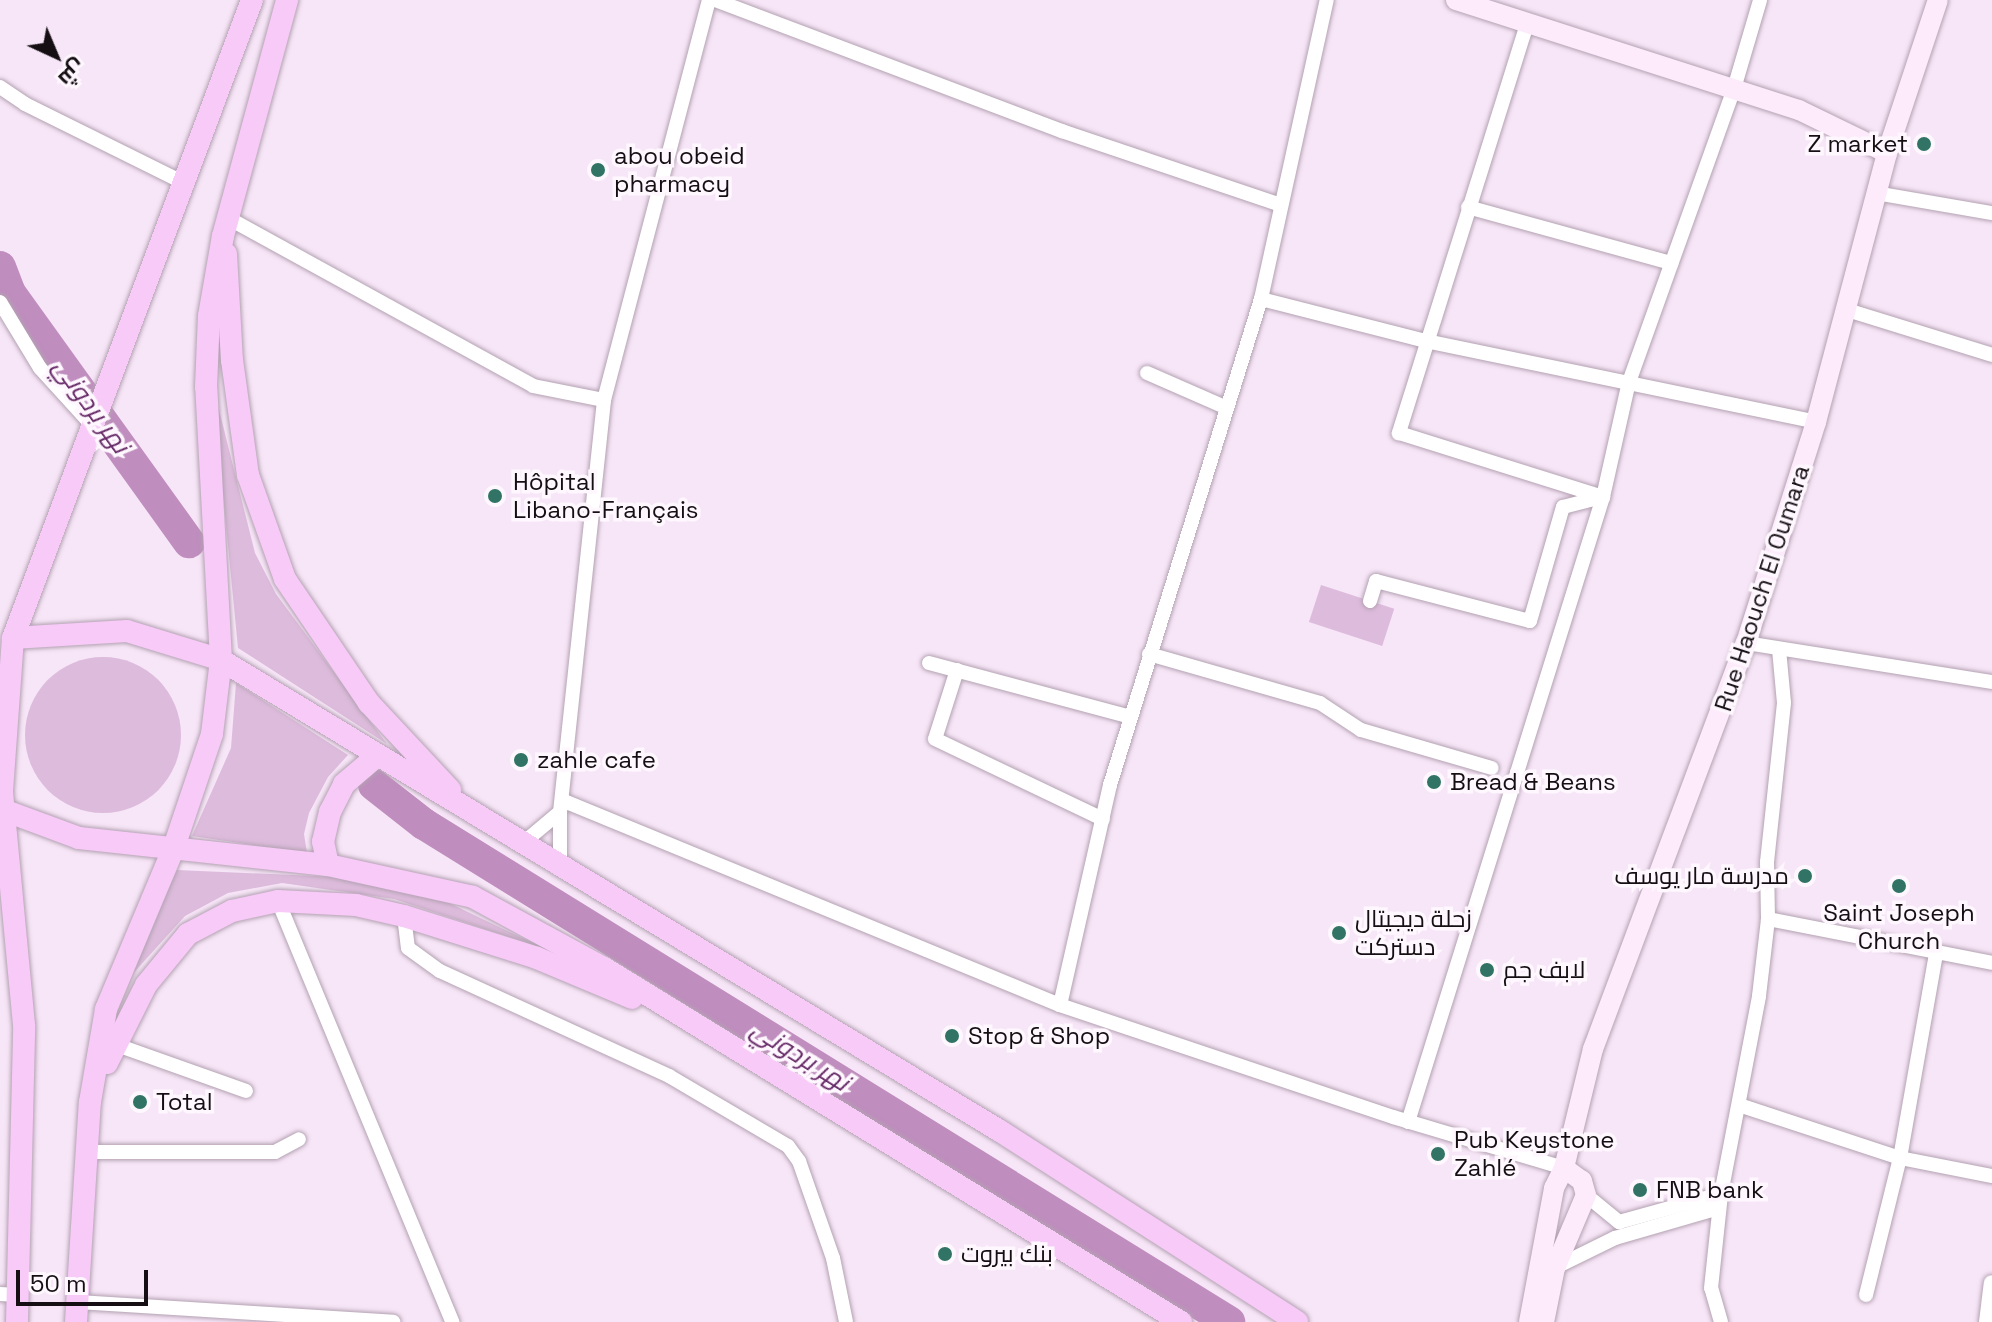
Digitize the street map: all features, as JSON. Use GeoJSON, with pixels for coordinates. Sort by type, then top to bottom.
{"type":"FeatureCollection","features":[{"type":"Feature","properties":{"kind":"highway"},"geometry":{"type":"LineString","coordinates":[[17,1322],[9,1295],[24,1025],[3,810],[7,639],[252,0]]}},
{"type":"Feature","properties":{"kind":"highway"},"geometry":{"type":"LineString","coordinates":[[77,1312],[88,1145],[106,1009],[173,850],[212,734],[221,660],[206,387],[209,316],[225,227],[287,0]]}},
{"type":"Feature","properties":{"kind":"highway"},"geometry":{"type":"LineString","coordinates":[[225,227],[248,475],[285,579],[369,703],[454,794],[492,823]]}},
{"type":"Feature","properties":{"kind":"highway"},"geometry":{"type":"LineString","coordinates":[[7,639],[127,631],[221,660],[1000,1131],[1297,1322]]}},
{"type":"Feature","properties":{"kind":"highway"},"geometry":{"type":"LineString","coordinates":[[328,865],[323,842],[330,812],[344,784],[377,756]]}},
{"type":"Feature","properties":{"kind":"highway"},"geometry":{"type":"LineString","coordinates":[[3,810],[79,838],[328,865],[473,897],[669,1008],[1181,1322]]}},
{"type":"Feature","properties":{"kind":"highway"},"geometry":{"type":"LineString","coordinates":[[88,1145],[114,1044],[152,975],[188,934],[232,911],[278,901],[332,902],[404,916],[669,1008]]}},
{"type":"Feature","properties":{"kind":"main road"},"geometry":{"type":"LineString","coordinates":[[1456,0],[1733,92],[1799,110],[1887,153]]}},
{"type":"Feature","properties":{"kind":"main road","name":"Rue Haouch El Oumara"},"geometry":{"type":"LineString","coordinates":[[1529,1322],[1554,1188],[1564,1168],[1593,1049],[1746,643],[1816,422],[1887,153],[1938,0]]}},
{"type":"Feature","properties":{"kind":"main road"},"geometry":{"type":"LineString","coordinates":[[1544,1322],[1555,1268],[1586,1195],[1582,1181],[1564,1168]]}},
{"type":"Feature","properties":{"kind":"street"},"geometry":{"type":"LineString","coordinates":[[560,865],[562,806],[604,400],[712,0],[1062,131],[1280,205]]}},
{"type":"Feature","properties":{"kind":"street"},"geometry":{"type":"LineString","coordinates":[[1060,1005],[1130,717],[1261,299],[1327,0]]}},
{"type":"Feature","properties":{"kind":"street"},"geometry":{"type":"LineString","coordinates":[[1408,1122],[1603,497],[1629,382],[1733,92],[1760,0]]}},
{"type":"Feature","properties":{"kind":"street"},"geometry":{"type":"LineString","coordinates":[[1527,24],[1399,433],[1603,497]]}},
{"type":"Feature","properties":{"kind":"street"},"geometry":{"type":"LineString","coordinates":[[0,87],[25,104],[182,182]]}},
{"type":"Feature","properties":{"kind":"street"},"geometry":{"type":"LineString","coordinates":[[1876,193],[1992,213]]}},
{"type":"Feature","properties":{"kind":"street"},"geometry":{"type":"LineString","coordinates":[[1468,207],[1671,263]]}},
{"type":"Feature","properties":{"kind":"street"},"geometry":{"type":"LineString","coordinates":[[225,227],[533,386],[604,400]]}},
{"type":"Feature","properties":{"kind":"street"},"geometry":{"type":"LineString","coordinates":[[1261,299],[1426,341],[1816,422]]}},
{"type":"Feature","properties":{"kind":"street"},"geometry":{"type":"LineString","coordinates":[[0,302],[40,368],[91,424]]}},
{"type":"Feature","properties":{"kind":"street"},"geometry":{"type":"LineString","coordinates":[[1847,310],[1992,355]]}},
{"type":"Feature","properties":{"kind":"street"},"geometry":{"type":"LineString","coordinates":[[1147,373],[1227,408]]}},
{"type":"Feature","properties":{"kind":"street"},"geometry":{"type":"LineString","coordinates":[[1370,601],[1376,581],[1530,621],[1563,507],[1603,497]]}},
{"type":"Feature","properties":{"kind":"street"},"geometry":{"type":"LineString","coordinates":[[1746,643],[1992,682]]}},
{"type":"Feature","properties":{"kind":"street"},"geometry":{"type":"LineString","coordinates":[[1721,1322],[1711,1288],[1720,1201],[1739,1105],[1768,919],[1767,862],[1784,703],[1779,649]]}},
{"type":"Feature","properties":{"kind":"street"},"geometry":{"type":"LineString","coordinates":[[1149,654],[1320,703],[1361,730],[1492,768]]}},
{"type":"Feature","properties":{"kind":"street"},"geometry":{"type":"LineString","coordinates":[[929,663],[1130,717]]}},
{"type":"Feature","properties":{"kind":"street"},"geometry":{"type":"LineString","coordinates":[[957,670],[935,739],[1103,819]]}},
{"type":"Feature","properties":{"kind":"street"},"geometry":{"type":"LineString","coordinates":[[523,843],[562,806]]}},
{"type":"Feature","properties":{"kind":"street"},"geometry":{"type":"LineString","coordinates":[[562,806],[1060,1005],[1408,1122],[1564,1168]]}},
{"type":"Feature","properties":{"kind":"street"},"geometry":{"type":"LineString","coordinates":[[278,901],[452,1322]]}},
{"type":"Feature","properties":{"kind":"street"},"geometry":{"type":"LineString","coordinates":[[404,916],[408,948],[440,971],[669,1076],[788,1146],[799,1161],[833,1258],[846,1322]]}},
{"type":"Feature","properties":{"kind":"street"},"geometry":{"type":"LineString","coordinates":[[1768,919],[1992,963]]}},
{"type":"Feature","properties":{"kind":"street"},"geometry":{"type":"LineString","coordinates":[[1866,1295],[1900,1158],[1936,953]]}},
{"type":"Feature","properties":{"kind":"street"},"geometry":{"type":"LineString","coordinates":[[114,1044],[246,1091]]}},
{"type":"Feature","properties":{"kind":"street"},"geometry":{"type":"LineString","coordinates":[[1739,1105],[1900,1158],[1992,1176]]}},
{"type":"Feature","properties":{"kind":"street"},"geometry":{"type":"LineString","coordinates":[[88,1145],[275,1152],[299,1139]]}},
{"type":"Feature","properties":{"kind":"street"},"geometry":{"type":"LineString","coordinates":[[1586,1195],[1606,1216],[1629,1222],[1720,1201]]}},
{"type":"Feature","properties":{"kind":"street"},"geometry":{"type":"LineString","coordinates":[[1555,1268],[1609,1241],[1720,1201]]}},
{"type":"Feature","properties":{"kind":"street"},"geometry":{"type":"LineString","coordinates":[[1606,1216],[1609,1241]]}},
{"type":"Feature","properties":{"kind":"street"},"geometry":{"type":"LineString","coordinates":[[1987,1322],[1992,1283]]}},
{"type":"Feature","properties":{"kind":"street"},"geometry":{"type":"LineString","coordinates":[[77,1312],[393,1322]]}},
{"type":"Feature","properties":{"kind":"shaded area"},"geometry":{"type":"Polygon","coordinates":[[[212,382],[255,553],[276,594],[387,744],[238,648],[212,382]]]}},
{"type":"Feature","properties":{"kind":"shaded area"},"geometry":{"type":"Polygon","coordinates":[[[1321,585],[1394,609],[1382,646],[1309,622],[1321,585]]]}},
{"type":"Feature","properties":{"kind":"shaded area"},"geometry":{"type":"Polygon","coordinates":[[[103,657],[133,663],[158,680],[175,705],[181,735],[175,765],[158,790],[133,807],[103,813],[73,807],[48,790],[31,765],[25,735],[31,705],[48,680],[73,663],[103,657]]]}},
{"type":"Feature","properties":{"kind":"shaded area"},"geometry":{"type":"Polygon","coordinates":[[[236,683],[348,755],[328,777],[309,813],[304,834],[307,853],[192,836],[231,748],[236,683]]]}},
{"type":"Feature","properties":{"kind":"shaded area"},"geometry":{"type":"Polygon","coordinates":[[[177,870],[338,877],[445,901],[543,948],[394,899],[282,883],[228,893],[185,916],[118,990],[177,870]]]}},
{"type":"Feature","properties":{"kind":"waterway","name":"نهر بردوني"},"geometry":{"type":"LineString","coordinates":[[0,267],[10,293],[189,542]]}},
{"type":"Feature","properties":{"kind":"waterway","name":"نهر بردوني"},"geometry":{"type":"LineString","coordinates":[[374,785],[424,824],[1229,1322]]}},
{"type":"Feature","properties":{"kind":"place","name":"Z market"},"geometry":{"type":"Point","coordinates":[1924,144]}},
{"type":"Feature","properties":{"kind":"place","name":"abou obeid pharmacy"},"geometry":{"type":"Point","coordinates":[598,170]}},
{"type":"Feature","properties":{"kind":"place","name":"Hôpital Libano-Français"},"geometry":{"type":"Point","coordinates":[495,496]}},
{"type":"Feature","properties":{"kind":"place","name":"zahle cafe"},"geometry":{"type":"Point","coordinates":[521,760]}},
{"type":"Feature","properties":{"kind":"place","name":"Bread & Beans"},"geometry":{"type":"Point","coordinates":[1434,782]}},
{"type":"Feature","properties":{"kind":"place","name":"مدرسة مار يوسف"},"geometry":{"type":"Point","coordinates":[1805,876]}},
{"type":"Feature","properties":{"kind":"place","name":"Saint Joseph Church"},"geometry":{"type":"Point","coordinates":[1899,886]}},
{"type":"Feature","properties":{"kind":"place","name":"زحلة ديجيتال دستركت"},"geometry":{"type":"Point","coordinates":[1339,933]}},
{"type":"Feature","properties":{"kind":"place","name":"لابف جم"},"geometry":{"type":"Point","coordinates":[1487,970]}},
{"type":"Feature","properties":{"kind":"place","name":"Stop & Shop"},"geometry":{"type":"Point","coordinates":[952,1036]}},
{"type":"Feature","properties":{"kind":"place","name":"Total"},"geometry":{"type":"Point","coordinates":[140,1102]}},
{"type":"Feature","properties":{"kind":"place","name":"Pub Keystone Zahlé"},"geometry":{"type":"Point","coordinates":[1438,1154]}},
{"type":"Feature","properties":{"kind":"place","name":"FNB bank"},"geometry":{"type":"Point","coordinates":[1640,1190]}},
{"type":"Feature","properties":{"kind":"place","name":"بنك بيروت"},"geometry":{"type":"Point","coordinates":[945,1254]}}]}
